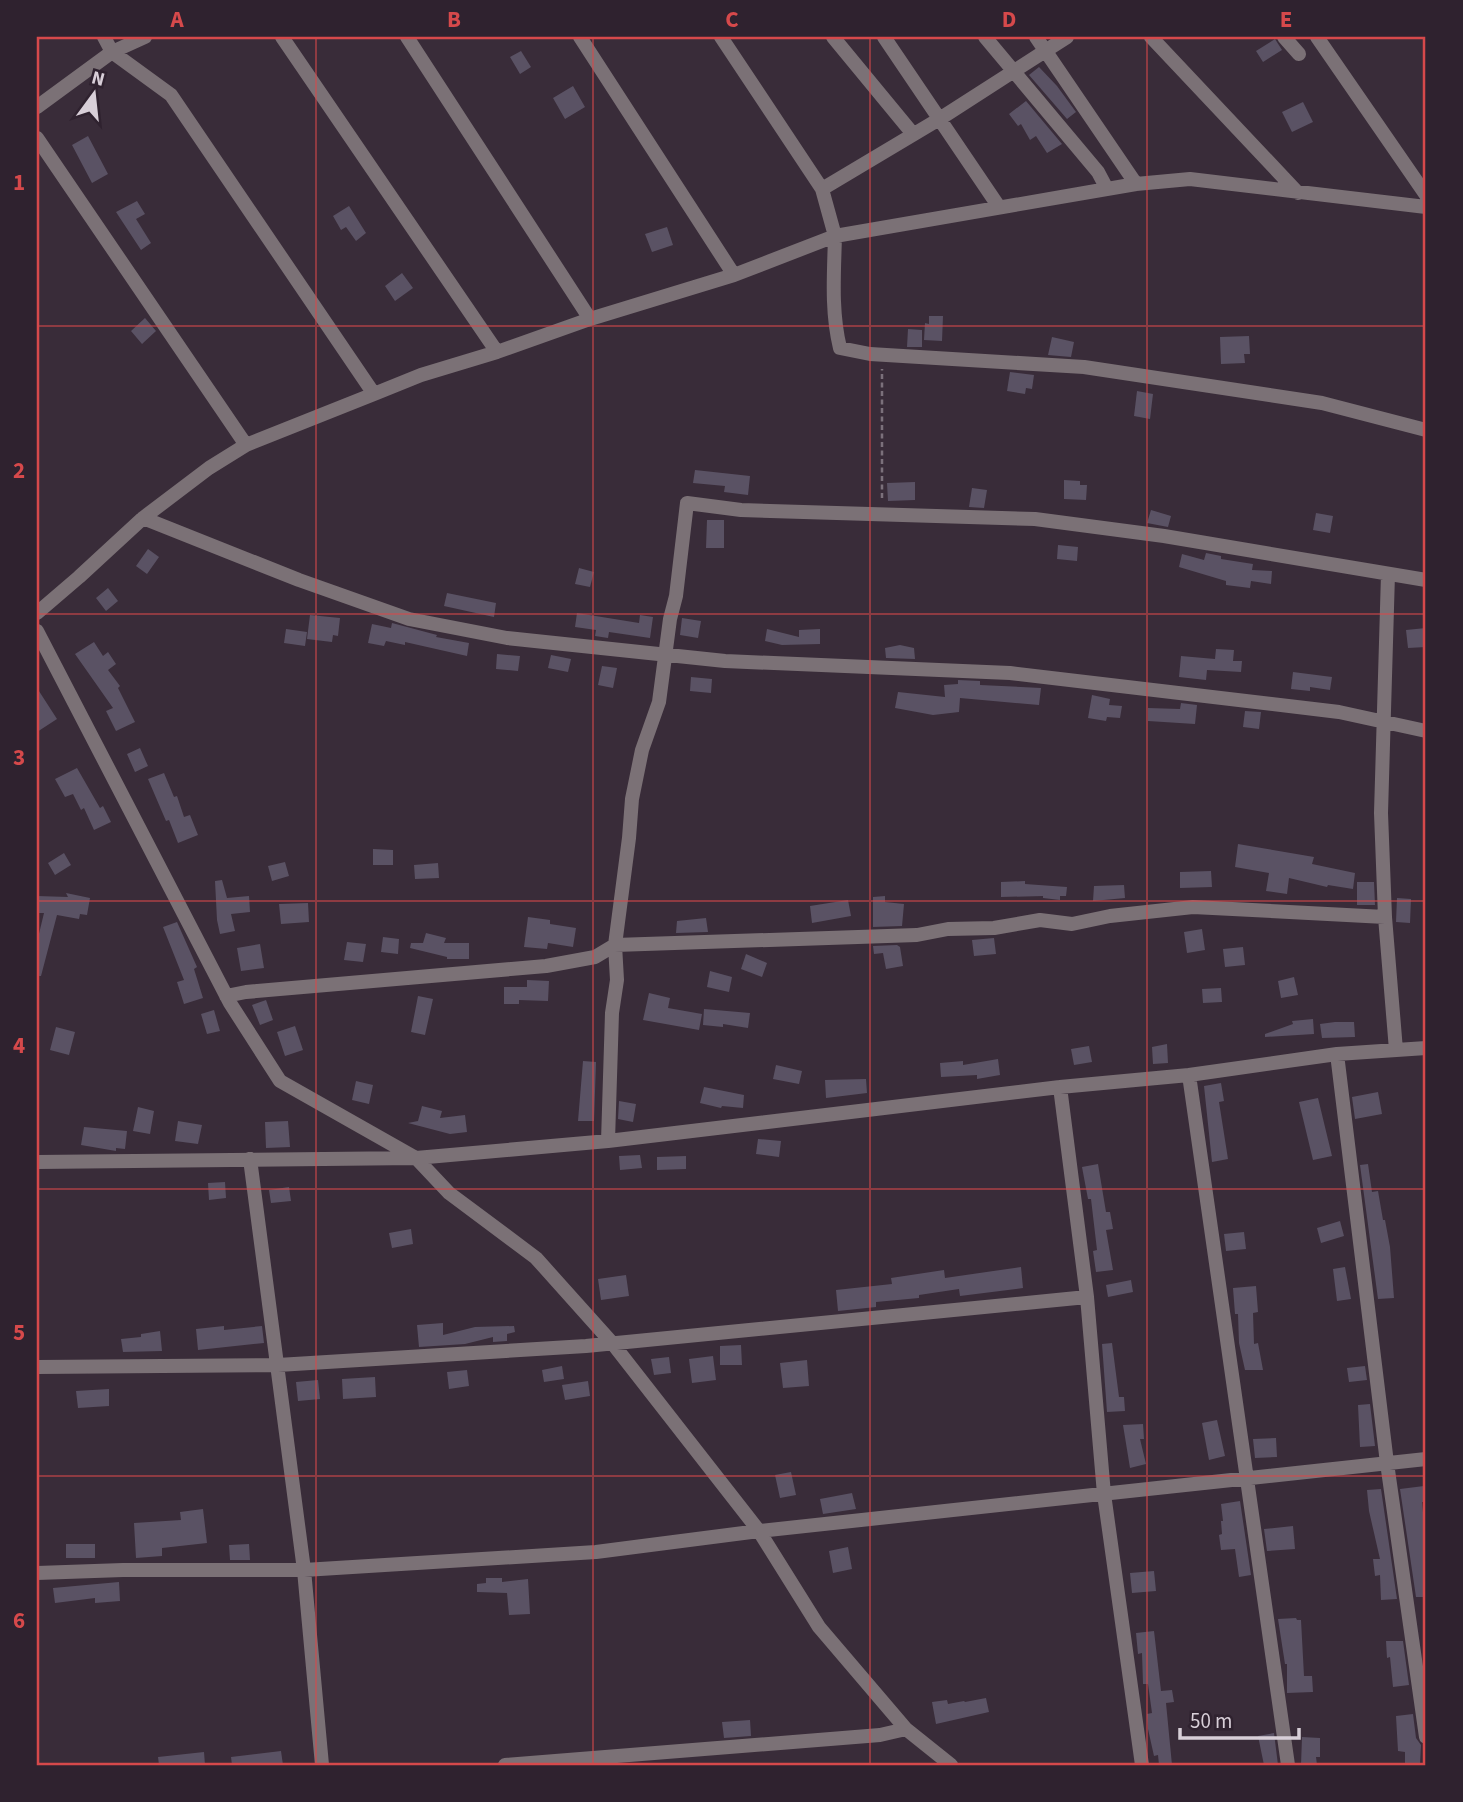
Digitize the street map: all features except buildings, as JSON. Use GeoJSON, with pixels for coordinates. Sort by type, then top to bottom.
{"type":"FeatureCollection","features":[{"type":"Feature","properties":{"kind":"street"},"geometry":{"type":"LineString","coordinates":[[104,37],[113,52],[171,95],[374,394]]}},
{"type":"Feature","properties":{"kind":"street"},"geometry":{"type":"LineString","coordinates":[[37,107],[113,52],[145,37]]}},
{"type":"Feature","properties":{"kind":"street"},"geometry":{"type":"LineString","coordinates":[[282,37],[497,352]]}},
{"type":"Feature","properties":{"kind":"street"},"geometry":{"type":"LineString","coordinates":[[407,37],[590,319]]}},
{"type":"Feature","properties":{"kind":"street"},"geometry":{"type":"LineString","coordinates":[[580,37],[734,275]]}},
{"type":"Feature","properties":{"kind":"street"},"geometry":{"type":"LineString","coordinates":[[721,37],[822,188],[835,236],[833,292],[835,328],[840,348],[882,355],[1097,369],[1322,403],[1426,430]]}},
{"type":"Feature","properties":{"kind":"street"},"geometry":{"type":"LineString","coordinates":[[833,37],[913,134]]}},
{"type":"Feature","properties":{"kind":"street"},"geometry":{"type":"LineString","coordinates":[[884,37],[999,207]]}},
{"type":"Feature","properties":{"kind":"street"},"geometry":{"type":"LineString","coordinates":[[985,37],[1098,172],[1107,189]]}},
{"type":"Feature","properties":{"kind":"street"},"geometry":{"type":"LineString","coordinates":[[1036,37],[1136,184]]}},
{"type":"Feature","properties":{"kind":"street"},"geometry":{"type":"LineString","coordinates":[[822,188],[941,118],[1067,37]]}},
{"type":"Feature","properties":{"kind":"street"},"geometry":{"type":"LineString","coordinates":[[1151,37],[1298,193]]}},
{"type":"Feature","properties":{"kind":"street"},"geometry":{"type":"LineString","coordinates":[[1284,37],[1298,54]]}},
{"type":"Feature","properties":{"kind":"street"},"geometry":{"type":"LineString","coordinates":[[1317,37],[1426,195]]}},
{"type":"Feature","properties":{"kind":"street"},"geometry":{"type":"LineString","coordinates":[[37,138],[246,445]]}},
{"type":"Feature","properties":{"kind":"street"},"geometry":{"type":"LineString","coordinates":[[37,613],[143,518],[209,468],[246,445],[421,375],[734,275],[835,236],[1136,184],[1190,179],[1426,207]]}},
{"type":"Feature","properties":{"kind":"street"},"geometry":{"type":"LineString","coordinates":[[608,1140],[612,1013],[617,980],[615,945],[632,799],[642,750],[659,702],[687,503],[741,510],[1035,519],[1164,536],[1426,579]]}},
{"type":"Feature","properties":{"kind":"street"},"geometry":{"type":"LineString","coordinates":[[143,518],[299,580],[409,619],[507,638],[725,661],[1010,673],[1339,712],[1426,731]]}},
{"type":"Feature","properties":{"kind":"street"},"geometry":{"type":"LineString","coordinates":[[1388,574],[1381,813],[1385,917],[1396,1050]]}},
{"type":"Feature","properties":{"kind":"street"},"geometry":{"type":"LineString","coordinates":[[37,631],[226,996],[280,1081],[416,1158],[449,1192],[536,1258],[613,1344],[759,1531],[819,1627],[906,1730],[951,1765]]}},
{"type":"Feature","properties":{"kind":"street"},"geometry":{"type":"LineString","coordinates":[[226,996],[246,992],[545,966],[595,957],[615,945],[917,934],[948,929],[993,928],[1040,920],[1072,923],[1193,907],[1385,917]]}},
{"type":"Feature","properties":{"kind":"street"},"geometry":{"type":"LineString","coordinates":[[37,1162],[416,1158],[608,1140],[1060,1087],[1189,1075],[1337,1054],[1426,1048]]}},
{"type":"Feature","properties":{"kind":"street"},"geometry":{"type":"LineString","coordinates":[[1337,1054],[1387,1463],[1426,1737]]}},
{"type":"Feature","properties":{"kind":"street"},"geometry":{"type":"LineString","coordinates":[[1189,1075],[1288,1765]]}},
{"type":"Feature","properties":{"kind":"street"},"geometry":{"type":"LineString","coordinates":[[1060,1087],[1087,1297],[1104,1494],[1142,1765]]}},
{"type":"Feature","properties":{"kind":"street"},"geometry":{"type":"LineString","coordinates":[[250,1159],[304,1570],[322,1765]]}},
{"type":"Feature","properties":{"kind":"street"},"geometry":{"type":"LineString","coordinates":[[37,1367],[278,1365],[613,1344],[1087,1297]]}},
{"type":"Feature","properties":{"kind":"street"},"geometry":{"type":"LineString","coordinates":[[37,1573],[304,1570],[596,1552],[759,1531],[1426,1459]]}},
{"type":"Feature","properties":{"kind":"street"},"geometry":{"type":"LineString","coordinates":[[505,1765],[880,1735],[906,1730]]}},
{"type":"Feature","properties":{"kind":"path"},"geometry":{"type":"LineString","coordinates":[[882,355],[882,516]]}}]}
